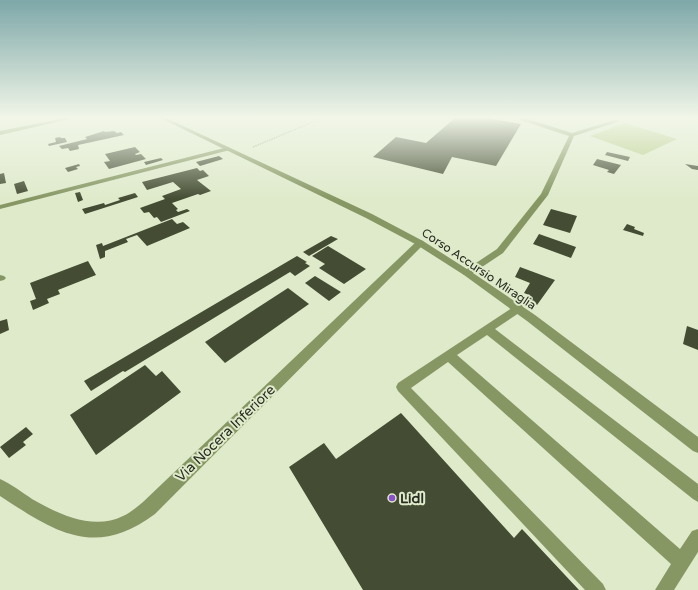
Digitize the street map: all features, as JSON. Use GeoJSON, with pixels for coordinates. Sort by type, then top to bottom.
{"type":"FeatureCollection","features":[{"type":"Feature","properties":{"kind":"street","name":"Corso Accursio Miraglia"},"geometry":{"type":"LineString","coordinates":[[219,145],[420,243],[467,272],[518,308],[698,446]]}},
{"type":"Feature","properties":{"kind":"street"},"geometry":{"type":"LineString","coordinates":[[467,272],[500,251],[544,195],[568,145]]}},
{"type":"Feature","properties":{"kind":"street"},"geometry":{"type":"LineString","coordinates":[[0,207],[228,149]]}},
{"type":"Feature","properties":{"kind":"street","name":"Via Nocera Inferiore"},"geometry":{"type":"LineString","coordinates":[[0,487],[52,520],[79,528],[103,531],[124,525],[149,508],[420,243]]}},
{"type":"Feature","properties":{"kind":"street"},"geometry":{"type":"LineString","coordinates":[[518,308],[402,387],[597,590]]}},
{"type":"Feature","properties":{"kind":"street"},"geometry":{"type":"LineString","coordinates":[[487,329],[698,494]]}},
{"type":"Feature","properties":{"kind":"street"},"geometry":{"type":"LineString","coordinates":[[448,355],[682,562]]}},
{"type":"Feature","properties":{"kind":"street"},"geometry":{"type":"LineString","coordinates":[[664,590],[698,537]]}},
{"type":"Feature","properties":{"kind":"path"},"geometry":{"type":"LineString","coordinates":[[237,154],[260,145]]}},
{"type":"Feature","properties":{"kind":"green space"},"geometry":{"type":"Polygon","coordinates":[[[614,145],[665,145],[643,155],[614,145]]]}},
{"type":"Feature","properties":{"kind":"building"},"geometry":{"type":"Polygon","coordinates":[[[78,145],[79,149],[70,151],[68,148],[62,149],[59,146],[80,145],[78,145]]]}},
{"type":"Feature","properties":{"kind":"building"},"geometry":{"type":"Polygon","coordinates":[[[387,145],[509,145],[496,166],[452,157],[443,174],[373,157],[387,145]]]}},
{"type":"Feature","properties":{"kind":"building"},"geometry":{"type":"Polygon","coordinates":[[[135,147],[140,152],[135,154],[141,154],[146,159],[109,169],[104,162],[110,161],[105,154],[135,147]]]}},
{"type":"Feature","properties":{"kind":"building"},"geometry":{"type":"Polygon","coordinates":[[[607,152],[630,157],[628,161],[605,155],[607,152]]]}},
{"type":"Feature","properties":{"kind":"building"},"geometry":{"type":"Polygon","coordinates":[[[219,156],[223,159],[200,166],[196,162],[219,156]]]}},
{"type":"Feature","properties":{"kind":"building"},"geometry":{"type":"Polygon","coordinates":[[[161,158],[163,160],[146,165],[144,162],[161,158]]]}},
{"type":"Feature","properties":{"kind":"building"},"geometry":{"type":"Polygon","coordinates":[[[597,159],[621,165],[614,174],[607,172],[609,170],[593,165],[597,159]]]}},
{"type":"Feature","properties":{"kind":"building"},"geometry":{"type":"Polygon","coordinates":[[[79,164],[80,166],[76,167],[78,169],[68,172],[65,168],[79,164]]]}},
{"type":"Feature","properties":{"kind":"building"},"geometry":{"type":"Polygon","coordinates":[[[685,164],[698,166],[698,170],[692,169],[685,164]]]}},
{"type":"Feature","properties":{"kind":"building"},"geometry":{"type":"Polygon","coordinates":[[[197,168],[200,171],[203,170],[209,176],[197,180],[211,191],[172,203],[178,209],[176,210],[178,212],[187,209],[190,211],[161,222],[157,217],[154,218],[149,212],[144,213],[140,208],[165,199],[162,196],[181,189],[173,182],[147,190],[142,182],[197,168]]]}},
{"type":"Feature","properties":{"kind":"building"},"geometry":{"type":"Polygon","coordinates":[[[4,173],[6,183],[0,184],[0,174],[4,173]]]}},
{"type":"Feature","properties":{"kind":"building"},"geometry":{"type":"Polygon","coordinates":[[[24,181],[28,191],[17,194],[14,184],[24,181]]]}},
{"type":"Feature","properties":{"kind":"building"},"geometry":{"type":"Polygon","coordinates":[[[80,192],[83,200],[78,202],[75,193],[80,192]]]}},
{"type":"Feature","properties":{"kind":"building"},"geometry":{"type":"Polygon","coordinates":[[[135,193],[138,197],[85,214],[82,209],[104,203],[105,205],[120,200],[118,198],[135,193]]]}},
{"type":"Feature","properties":{"kind":"building"},"geometry":{"type":"Polygon","coordinates":[[[551,209],[577,216],[570,233],[543,225],[551,209]]]}},
{"type":"Feature","properties":{"kind":"building"},"geometry":{"type":"Polygon","coordinates":[[[172,219],[177,224],[183,222],[190,228],[147,246],[137,235],[126,239],[128,242],[105,251],[105,257],[100,259],[96,245],[102,243],[103,246],[172,219]]]}},
{"type":"Feature","properties":{"kind":"building"},"geometry":{"type":"Polygon","coordinates":[[[627,224],[644,233],[643,236],[623,230],[627,224]]]}},
{"type":"Feature","properties":{"kind":"building"},"geometry":{"type":"Polygon","coordinates":[[[539,234],[576,247],[571,258],[533,244],[539,234]]]}},
{"type":"Feature","properties":{"kind":"building"},"geometry":{"type":"Polygon","coordinates":[[[331,236],[338,239],[309,256],[303,252],[331,236]]]}},
{"type":"Feature","properties":{"kind":"building"},"geometry":{"type":"Polygon","coordinates":[[[328,246],[366,269],[344,284],[319,268],[325,264],[312,256],[328,246]]]}},
{"type":"Feature","properties":{"kind":"building"},"geometry":{"type":"Polygon","coordinates":[[[297,256],[307,262],[305,263],[310,266],[295,276],[290,272],[91,391],[84,381],[297,256]]]}},
{"type":"Feature","properties":{"kind":"building"},"geometry":{"type":"Polygon","coordinates":[[[88,261],[96,275],[58,290],[60,294],[47,299],[49,303],[33,310],[30,301],[36,299],[30,283],[88,261]]]}},
{"type":"Feature","properties":{"kind":"building"},"geometry":{"type":"Polygon","coordinates":[[[520,267],[555,280],[537,305],[527,299],[529,295],[524,293],[530,283],[515,277],[520,267]]]}},
{"type":"Feature","properties":{"kind":"building"},"geometry":{"type":"Polygon","coordinates":[[[315,276],[341,292],[329,301],[305,283],[315,276]]]}},
{"type":"Feature","properties":{"kind":"building"},"geometry":{"type":"Polygon","coordinates":[[[288,288],[309,304],[225,363],[205,342],[288,288]]]}},
{"type":"Feature","properties":{"kind":"building"},"geometry":{"type":"Polygon","coordinates":[[[7,319],[9,330],[0,334],[0,321],[7,319]]]}},
{"type":"Feature","properties":{"kind":"building"},"geometry":{"type":"Polygon","coordinates":[[[687,326],[698,330],[698,350],[683,344],[687,326]]]}},
{"type":"Feature","properties":{"kind":"building"},"geometry":{"type":"Polygon","coordinates":[[[145,365],[156,376],[162,371],[181,392],[96,455],[70,415],[145,365]]]}},
{"type":"Feature","properties":{"kind":"building","name":"Lidl"},"geometry":{"type":"Polygon","coordinates":[[[401,413],[514,538],[522,529],[579,590],[363,590],[289,467],[324,443],[336,459],[401,413]]]}},
{"type":"Feature","properties":{"kind":"building"},"geometry":{"type":"Polygon","coordinates":[[[26,427],[33,434],[23,442],[26,445],[9,458],[0,447],[26,427]]]}},
{"type":"Feature","properties":{"kind":"place","name":"Lidl"},"geometry":{"type":"Point","coordinates":[392,498]}}]}
